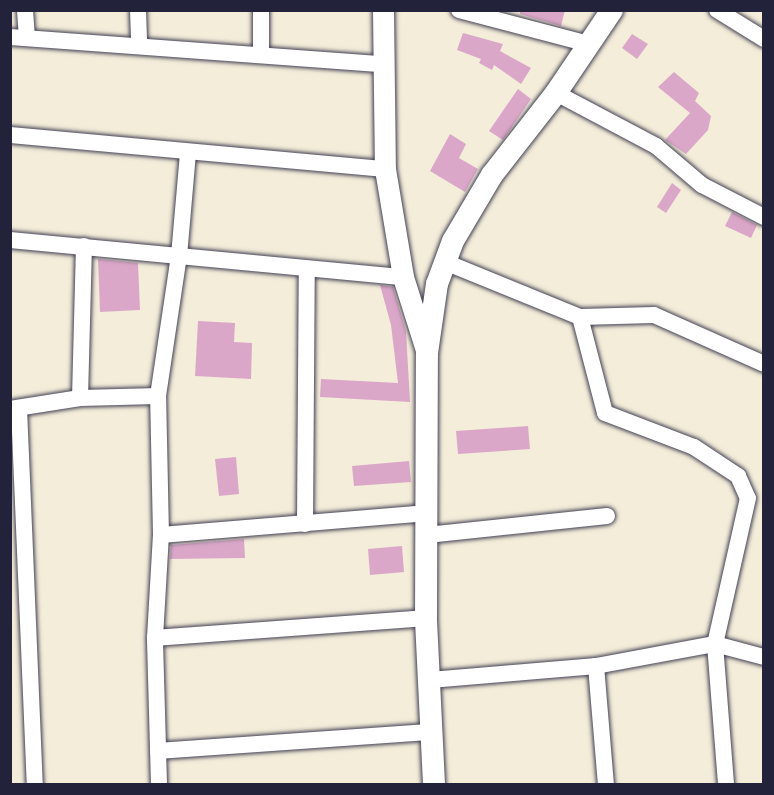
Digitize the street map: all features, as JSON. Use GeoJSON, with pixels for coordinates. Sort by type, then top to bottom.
{"type":"FeatureCollection","features":[{"type":"Feature","properties":{"kind":"main road"},"geometry":{"type":"LineString","coordinates":[[434,784],[426,618],[427,353],[432,309],[445,262],[492,175],[556,93],[612,10]]}},
{"type":"Feature","properties":{"kind":"street"},"geometry":{"type":"LineString","coordinates":[[25,10],[19,37],[261,53],[382,64]]}},
{"type":"Feature","properties":{"kind":"street"},"geometry":{"type":"LineString","coordinates":[[138,10],[139,46]]}},
{"type":"Feature","properties":{"kind":"street"},"geometry":{"type":"LineString","coordinates":[[261,10],[261,53]]}},
{"type":"Feature","properties":{"kind":"street"},"geometry":{"type":"LineString","coordinates":[[383,10],[385,169],[403,277],[427,353]]}},
{"type":"Feature","properties":{"kind":"street"},"geometry":{"type":"LineString","coordinates":[[459,10],[590,44]]}},
{"type":"Feature","properties":{"kind":"street"},"geometry":{"type":"LineString","coordinates":[[717,10],[764,39]]}},
{"type":"Feature","properties":{"kind":"street"},"geometry":{"type":"LineString","coordinates":[[556,93],[656,146],[702,185],[764,217]]}},
{"type":"Feature","properties":{"kind":"street"},"geometry":{"type":"LineString","coordinates":[[10,135],[188,153],[385,169]]}},
{"type":"Feature","properties":{"kind":"street"},"geometry":{"type":"LineString","coordinates":[[159,784],[155,638],[161,535],[158,396],[179,256],[188,153]]}},
{"type":"Feature","properties":{"kind":"street"},"geometry":{"type":"LineString","coordinates":[[10,240],[403,277]]}},
{"type":"Feature","properties":{"kind":"street"},"geometry":{"type":"LineString","coordinates":[[80,398],[84,246]]}},
{"type":"Feature","properties":{"kind":"street"},"geometry":{"type":"LineString","coordinates":[[445,262],[580,317],[654,315],[764,363]]}},
{"type":"Feature","properties":{"kind":"street"},"geometry":{"type":"LineString","coordinates":[[305,524],[307,269]]}},
{"type":"Feature","properties":{"kind":"street"},"geometry":{"type":"LineString","coordinates":[[580,317],[605,413],[694,447],[738,476],[748,498],[716,644],[726,784]]}},
{"type":"Feature","properties":{"kind":"street"},"geometry":{"type":"LineString","coordinates":[[35,784],[15,408],[80,398],[158,396]]}},
{"type":"Feature","properties":{"kind":"street"},"geometry":{"type":"LineString","coordinates":[[161,535],[305,524],[428,524],[607,516]]}},
{"type":"Feature","properties":{"kind":"street"},"geometry":{"type":"LineString","coordinates":[[155,638],[426,618]]}},
{"type":"Feature","properties":{"kind":"street"},"geometry":{"type":"LineString","coordinates":[[430,680],[596,666],[716,644],[764,657]]}},
{"type":"Feature","properties":{"kind":"street"},"geometry":{"type":"LineString","coordinates":[[596,666],[606,784]]}},
{"type":"Feature","properties":{"kind":"street"},"geometry":{"type":"LineString","coordinates":[[158,751],[431,732]]}},
{"type":"Feature","properties":{"kind":"building"},"geometry":{"type":"Polygon","coordinates":[[[520,10],[565,10],[561,26],[520,14],[520,10]]]}},
{"type":"Feature","properties":{"kind":"building"},"geometry":{"type":"Polygon","coordinates":[[[463,33],[503,44],[500,51],[531,68],[521,84],[494,65],[492,70],[479,63],[481,59],[457,50],[463,33]]]}},
{"type":"Feature","properties":{"kind":"building"},"geometry":{"type":"Polygon","coordinates":[[[632,34],[648,44],[637,59],[622,48],[632,34]]]}},
{"type":"Feature","properties":{"kind":"building"},"geometry":{"type":"Polygon","coordinates":[[[674,72],[699,93],[695,101],[711,116],[708,130],[686,154],[665,140],[690,113],[658,87],[674,72]]]}},
{"type":"Feature","properties":{"kind":"building"},"geometry":{"type":"Polygon","coordinates":[[[518,89],[531,99],[503,140],[489,131],[518,89]]]}},
{"type":"Feature","properties":{"kind":"building"},"geometry":{"type":"Polygon","coordinates":[[[450,134],[466,144],[459,158],[478,169],[465,192],[430,171],[450,134]]]}},
{"type":"Feature","properties":{"kind":"building"},"geometry":{"type":"Polygon","coordinates":[[[672,183],[681,190],[666,213],[657,207],[672,183]]]}},
{"type":"Feature","properties":{"kind":"building"},"geometry":{"type":"Polygon","coordinates":[[[732,212],[757,225],[751,238],[725,226],[732,212]]]}},
{"type":"Feature","properties":{"kind":"building"},"geometry":{"type":"Polygon","coordinates":[[[98,259],[138,263],[140,310],[100,312],[98,259]]]}},
{"type":"Feature","properties":{"kind":"building"},"geometry":{"type":"Polygon","coordinates":[[[380,285],[393,287],[406,331],[410,402],[320,397],[321,379],[398,383],[391,325],[380,285]]]}},
{"type":"Feature","properties":{"kind":"building"},"geometry":{"type":"Polygon","coordinates":[[[198,321],[235,323],[234,342],[252,343],[251,379],[195,376],[198,321]]]}},
{"type":"Feature","properties":{"kind":"building"},"geometry":{"type":"Polygon","coordinates":[[[528,426],[530,449],[458,454],[456,431],[528,426]]]}},
{"type":"Feature","properties":{"kind":"building"},"geometry":{"type":"Polygon","coordinates":[[[236,457],[239,494],[219,496],[215,459],[236,457]]]}},
{"type":"Feature","properties":{"kind":"building"},"geometry":{"type":"Polygon","coordinates":[[[409,461],[411,482],[354,486],[352,466],[409,461]]]}},
{"type":"Feature","properties":{"kind":"building"},"geometry":{"type":"Polygon","coordinates":[[[244,539],[245,558],[170,559],[171,545],[244,539]]]}},
{"type":"Feature","properties":{"kind":"building"},"geometry":{"type":"Polygon","coordinates":[[[402,546],[404,572],[370,575],[368,549],[402,546]]]}}]}
